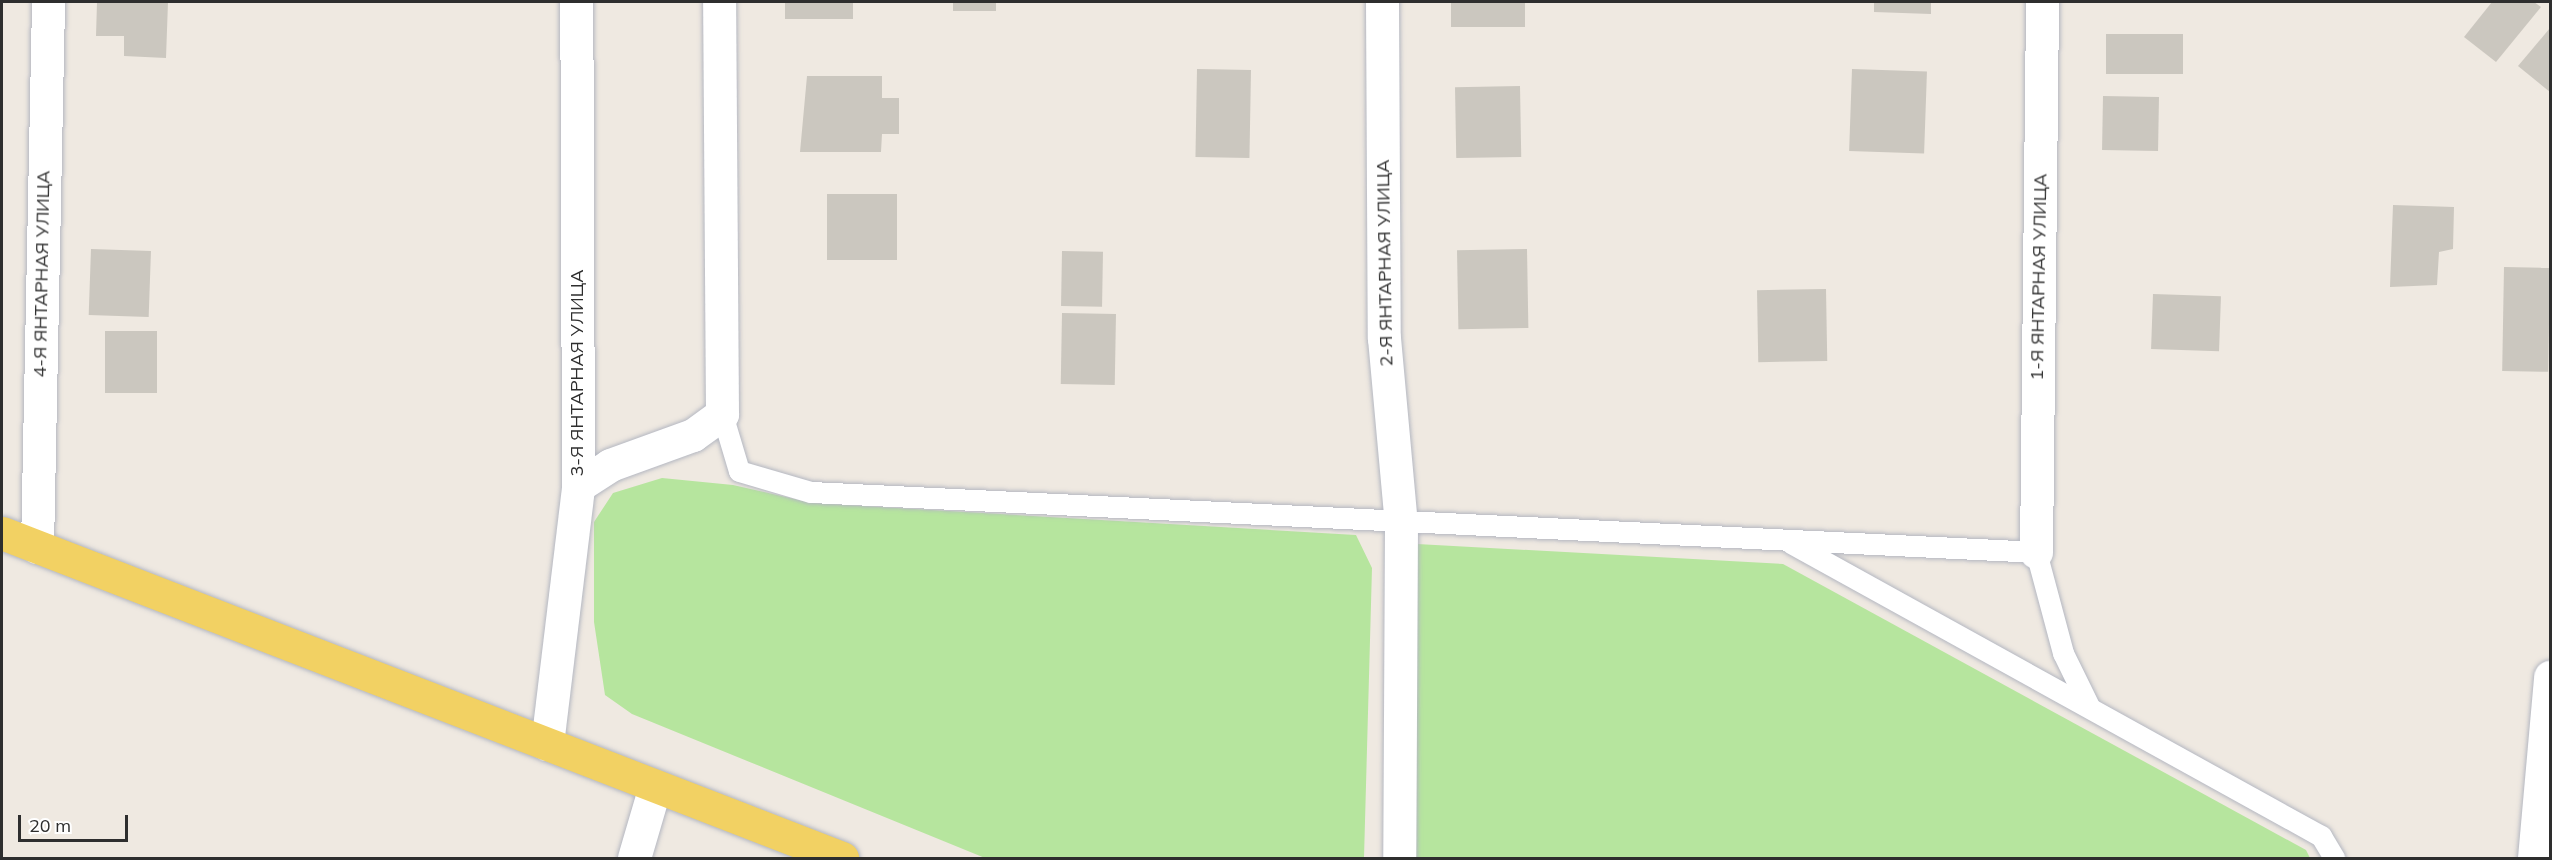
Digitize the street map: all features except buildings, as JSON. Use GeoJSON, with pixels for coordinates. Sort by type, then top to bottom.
{"type":"FeatureCollection","features":[{"type":"Feature","properties":{"kind":"main road"},"geometry":{"type":"LineString","coordinates":[[2,533],[842,858]]}},
{"type":"Feature","properties":{"kind":"street","name":"4-Я ЯНТАРНАЯ УЛИЦА"},"geometry":{"type":"LineString","coordinates":[[37,547],[48,2]]}},
{"type":"Feature","properties":{"kind":"street","name":"3-Я ЯНТАРНАЯ УЛИЦА"},"geometry":{"type":"LineString","coordinates":[[547,744],[578,486],[576,2]]}},
{"type":"Feature","properties":{"kind":"street"},"geometry":{"type":"LineString","coordinates":[[578,486],[610,465],[693,435],[722,414],[719,2]]}},
{"type":"Feature","properties":{"kind":"street","name":"2-Я ЯНТАРНАЯ УЛИЦА"},"geometry":{"type":"LineString","coordinates":[[1382,2],[1384,338],[1401,524],[1399,858]]}},
{"type":"Feature","properties":{"kind":"street","name":"1-Я ЯНТАРНАЯ УЛИЦА"},"geometry":{"type":"LineString","coordinates":[[2036,552],[2042,2]]}},
{"type":"Feature","properties":{"kind":"street"},"geometry":{"type":"LineString","coordinates":[[2534,858],[2550,677]]}},
{"type":"Feature","properties":{"kind":"street"},"geometry":{"type":"LineString","coordinates":[[634,858],[655,786]]}},
{"type":"Feature","properties":{"kind":"lane"},"geometry":{"type":"LineString","coordinates":[[722,414],[739,471],[812,492],[1401,524],[2036,552],[2063,652],[2090,708]]}},
{"type":"Feature","properties":{"kind":"lane"},"geometry":{"type":"LineString","coordinates":[[1788,541],[2321,836],[2334,858]]}},
{"type":"Feature","properties":{"kind":"green space"},"geometry":{"type":"Polygon","coordinates":[[[662,478],[733,485],[812,503],[1356,535],[1372,568],[1364,858],[985,858],[632,714],[605,695],[594,622],[594,522],[613,493],[662,478]]]}},
{"type":"Feature","properties":{"kind":"green space"},"geometry":{"type":"Polygon","coordinates":[[[1417,544],[1783,564],[2306,850],[2310,858],[1416,858],[1417,544]]]}}]}
